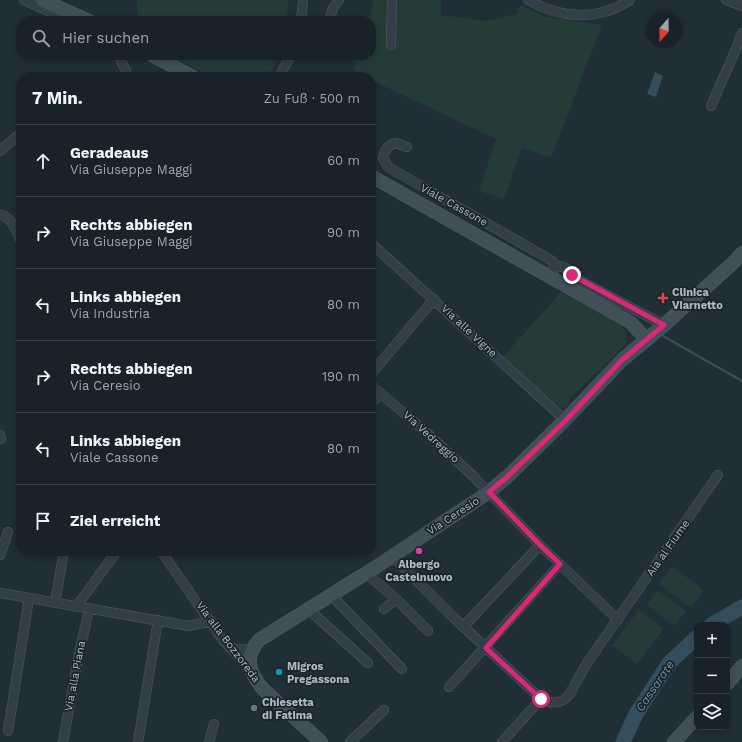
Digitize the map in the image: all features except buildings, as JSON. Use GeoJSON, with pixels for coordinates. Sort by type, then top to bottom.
{"type":"FeatureCollection","features":[{"type":"Feature","properties":{"kind":"main road"},"geometry":{"type":"LineString","coordinates":[[42,0],[77,16]]}},
{"type":"Feature","properties":{"kind":"main road"},"geometry":{"type":"LineString","coordinates":[[161,60],[184,72]]}},
{"type":"Feature","properties":{"kind":"main road","name":"Viale Cassone"},"geometry":{"type":"LineString","coordinates":[[376,179],[553,272],[630,322],[646,339]]}},
{"type":"Feature","properties":{"kind":"main road","name":"Via Ceresio"},"geometry":{"type":"LineString","coordinates":[[254,646],[266,634],[366,573],[489,492],[507,477],[566,420],[622,360],[664,325],[742,254]]}},
{"type":"Feature","properties":{"kind":"main road"},"geometry":{"type":"LineString","coordinates":[[250,669],[251,654],[254,646]]}},
{"type":"Feature","properties":{"kind":"main road"},"geometry":{"type":"LineString","coordinates":[[730,680],[742,666]]}},
{"type":"Feature","properties":{"kind":"main road","name":"Via alla Bozzoreda"},"geometry":{"type":"LineString","coordinates":[[250,669],[263,689],[321,742]]}},
{"type":"Feature","properties":{"kind":"main road"},"geometry":{"type":"LineString","coordinates":[[674,742],[694,720]]}},
{"type":"Feature","properties":{"kind":"street"},"geometry":{"type":"LineString","coordinates":[[24,0],[59,16]]}},
{"type":"Feature","properties":{"kind":"street"},"geometry":{"type":"LineString","coordinates":[[301,16],[303,0]]}},
{"type":"Feature","properties":{"kind":"street"},"geometry":{"type":"LineString","coordinates":[[330,16],[333,8],[340,0]]}},
{"type":"Feature","properties":{"kind":"street"},"geometry":{"type":"LineString","coordinates":[[391,45],[392,0]]}},
{"type":"Feature","properties":{"kind":"street"},"geometry":{"type":"LineString","coordinates":[[528,0],[547,9],[562,13],[588,16],[613,9],[630,0]]}},
{"type":"Feature","properties":{"kind":"street"},"geometry":{"type":"LineString","coordinates":[[726,0],[742,6]]}},
{"type":"Feature","properties":{"kind":"street"},"geometry":{"type":"LineString","coordinates":[[711,106],[739,50],[742,33]]}},
{"type":"Feature","properties":{"kind":"street"},"geometry":{"type":"LineString","coordinates":[[120,60],[126,72]]}},
{"type":"Feature","properties":{"kind":"street"},"geometry":{"type":"LineString","coordinates":[[282,72],[288,60]]}},
{"type":"Feature","properties":{"kind":"street"},"geometry":{"type":"LineString","coordinates":[[0,151],[16,137]]}},
{"type":"Feature","properties":{"kind":"street","name":"Viale Cassone"},"geometry":{"type":"LineString","coordinates":[[407,148],[396,143],[388,147],[384,152],[383,158],[388,167],[549,259],[553,262],[553,272]]}},
{"type":"Feature","properties":{"kind":"street"},"geometry":{"type":"LineString","coordinates":[[0,215],[6,216],[11,221],[16,231]]}},
{"type":"Feature","properties":{"kind":"street","name":"Via alle Vigne"},"geometry":{"type":"LineString","coordinates":[[376,247],[566,420]]}},
{"type":"Feature","properties":{"kind":"street","name":"Viale Cassone"},"geometry":{"type":"LineString","coordinates":[[553,272],[560,266],[565,268],[575,278],[664,325]]}},
{"type":"Feature","properties":{"kind":"street"},"geometry":{"type":"LineString","coordinates":[[376,368],[434,299]]}},
{"type":"Feature","properties":{"kind":"street","name":"Via Vedreggio"},"geometry":{"type":"LineString","coordinates":[[376,389],[427,433],[489,492],[540,545],[618,620]]}},
{"type":"Feature","properties":{"kind":"street"},"geometry":{"type":"LineString","coordinates":[[376,398],[382,394]]}},
{"type":"Feature","properties":{"kind":"street","name":"Aia al Fiume"},"geometry":{"type":"LineString","coordinates":[[541,699],[547,702],[565,700],[587,663],[718,475]]}},
{"type":"Feature","properties":{"kind":"street"},"geometry":{"type":"LineString","coordinates":[[0,555],[8,532]]}},
{"type":"Feature","properties":{"kind":"street"},"geometry":{"type":"LineString","coordinates":[[463,627],[540,545]]}},
{"type":"Feature","properties":{"kind":"street"},"geometry":{"type":"LineString","coordinates":[[55,603],[63,556]]}},
{"type":"Feature","properties":{"kind":"street"},"geometry":{"type":"LineString","coordinates":[[76,607],[113,556]]}},
{"type":"Feature","properties":{"kind":"street","name":"Via alla Bozzoreda"},"geometry":{"type":"LineString","coordinates":[[165,556],[222,639],[250,669]]}},
{"type":"Feature","properties":{"kind":"street"},"geometry":{"type":"LineString","coordinates":[[392,556],[463,627],[541,699],[502,742]]}},
{"type":"Feature","properties":{"kind":"street"},"geometry":{"type":"LineString","coordinates":[[449,687],[486,648],[560,564]]}},
{"type":"Feature","properties":{"kind":"street"},"geometry":{"type":"LineString","coordinates":[[366,573],[396,599],[428,631]]}},
{"type":"Feature","properties":{"kind":"street"},"geometry":{"type":"LineString","coordinates":[[0,593],[89,610],[189,626],[211,621]]}},
{"type":"Feature","properties":{"kind":"street"},"geometry":{"type":"LineString","coordinates":[[331,595],[402,669]]}},
{"type":"Feature","properties":{"kind":"street"},"geometry":{"type":"LineString","coordinates":[[8,731],[30,598]]}},
{"type":"Feature","properties":{"kind":"street"},"geometry":{"type":"LineString","coordinates":[[384,609],[396,599]]}},
{"type":"Feature","properties":{"kind":"street"},"geometry":{"type":"LineString","coordinates":[[308,609],[368,663]]}},
{"type":"Feature","properties":{"kind":"street","name":"Via alla Piana"},"geometry":{"type":"LineString","coordinates":[[63,742],[79,654],[89,610]]}},
{"type":"Feature","properties":{"kind":"street"},"geometry":{"type":"LineString","coordinates":[[138,742],[158,620]]}},
{"type":"Feature","properties":{"kind":"street"},"geometry":{"type":"LineString","coordinates":[[234,651],[245,650],[254,646]]}},
{"type":"Feature","properties":{"kind":"street"},"geometry":{"type":"LineString","coordinates":[[350,742],[384,710]]}},
{"type":"Feature","properties":{"kind":"street"},"geometry":{"type":"LineString","coordinates":[[210,742],[214,724]]}},
{"type":"Feature","properties":{"kind":"green space"},"geometry":{"type":"Polygon","coordinates":[[[137,0],[289,0],[286,16],[138,16],[137,0]]]}},
{"type":"Feature","properties":{"kind":"green space"},"geometry":{"type":"Polygon","coordinates":[[[374,0],[441,0],[441,15],[488,21],[517,14],[521,5],[544,16],[602,25],[551,158],[522,148],[504,199],[479,191],[496,139],[376,82],[376,72],[353,71],[356,60],[376,60],[376,16],[369,16],[374,0]]]}},
{"type":"Feature","properties":{"kind":"green space"},"geometry":{"type":"Polygon","coordinates":[[[179,60],[275,60],[276,63],[271,72],[201,72],[179,60]]]}},
{"type":"Feature","properties":{"kind":"green space"},"geometry":{"type":"Polygon","coordinates":[[[561,292],[620,324],[627,335],[626,343],[598,373],[570,398],[569,405],[563,408],[558,406],[502,358],[561,292]]]}},
{"type":"Feature","properties":{"kind":"green space"},"geometry":{"type":"Polygon","coordinates":[[[672,566],[704,590],[691,608],[659,584],[672,566]]]}},
{"type":"Feature","properties":{"kind":"green space"},"geometry":{"type":"Polygon","coordinates":[[[658,590],[686,611],[674,626],[646,605],[658,590]]]}},
{"type":"Feature","properties":{"kind":"green space"},"geometry":{"type":"Polygon","coordinates":[[[639,610],[664,629],[637,664],[612,645],[639,610]]]}},
{"type":"Feature","properties":{"kind":"water"},"geometry":{"type":"Polygon","coordinates":[[[655,72],[663,76],[656,97],[647,94],[655,72]]]}},
{"type":"Feature","properties":{"kind":"waterway"},"geometry":{"type":"LineString","coordinates":[[663,336],[742,381]]}},
{"type":"Feature","properties":{"kind":"waterway","name":"Cassarate"},"geometry":{"type":"LineString","coordinates":[[716,622],[742,607]]}},
{"type":"Feature","properties":{"kind":"waterway","name":"Cassarate"},"geometry":{"type":"LineString","coordinates":[[623,742],[636,714],[669,663],[694,640]]}},
{"type":"Feature","properties":{"kind":"place","name":"Clinica Viarnetto"},"geometry":{"type":"Point","coordinates":[663,298]}},
{"type":"Feature","properties":{"kind":"place","name":"Albergo Castelnuovo"},"geometry":{"type":"Point","coordinates":[419,551]}},
{"type":"Feature","properties":{"kind":"place","name":"Migros Pregassona"},"geometry":{"type":"Point","coordinates":[279,672]}},
{"type":"Feature","properties":{"kind":"place","name":"Chiesetta di Fatima"},"geometry":{"type":"Point","coordinates":[254,708]}},
{"type":"Feature","properties":{"kind":"route"},"geometry":{"type":"LineString","coordinates":[[541,699],[486,648],[560,564],[489,492],[507,477],[566,420],[622,360],[664,325],[575,278],[572,275]]}}]}
